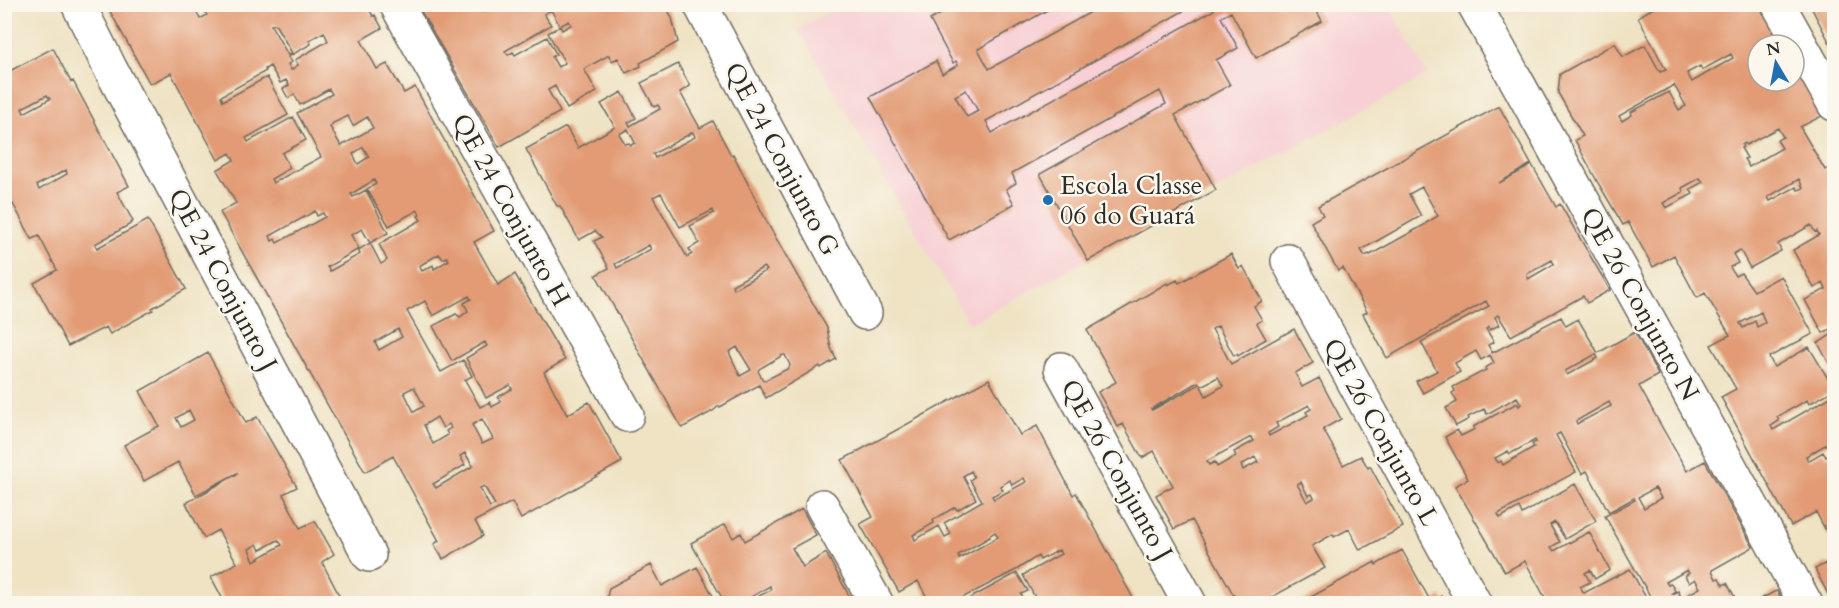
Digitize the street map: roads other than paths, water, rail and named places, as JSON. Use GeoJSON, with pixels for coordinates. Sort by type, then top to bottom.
{"type":"FeatureCollection","features":[{"type":"Feature","properties":{"kind":"street","name":"QE 24 Conjunto J"},"geometry":{"type":"LineString","coordinates":[[78,4],[369,555]]}},
{"type":"Feature","properties":{"kind":"street","name":"QE 24 Conjunto H"},"geometry":{"type":"LineString","coordinates":[[396,4],[627,415]]}},
{"type":"Feature","properties":{"kind":"street","name":"QE 24 Conjunto G"},"geometry":{"type":"LineString","coordinates":[[700,4],[864,313]]}},
{"type":"Feature","properties":{"kind":"street","name":"QE 26 Conjunto N"},"geometry":{"type":"LineString","coordinates":[[1474,4],[1806,603]]}},
{"type":"Feature","properties":{"kind":"street"},"geometry":{"type":"LineString","coordinates":[[1778,4],[1834,104]]}},
{"type":"Feature","properties":{"kind":"street","name":"QE 26 Conjunto L"},"geometry":{"type":"LineString","coordinates":[[1288,261],[1475,603]]}},
{"type":"Feature","properties":{"kind":"street","name":"QE 26 Conjunto J"},"geometry":{"type":"LineString","coordinates":[[1061,369],[1190,603]]}},
{"type":"Feature","properties":{"kind":"street"},"geometry":{"type":"LineString","coordinates":[[822,506],[877,603]]}},
{"type":"Feature","properties":{"kind":"place","name":"Escola Classe 06 do Guará"},"geometry":{"type":"Point","coordinates":[1048,200]}}]}
